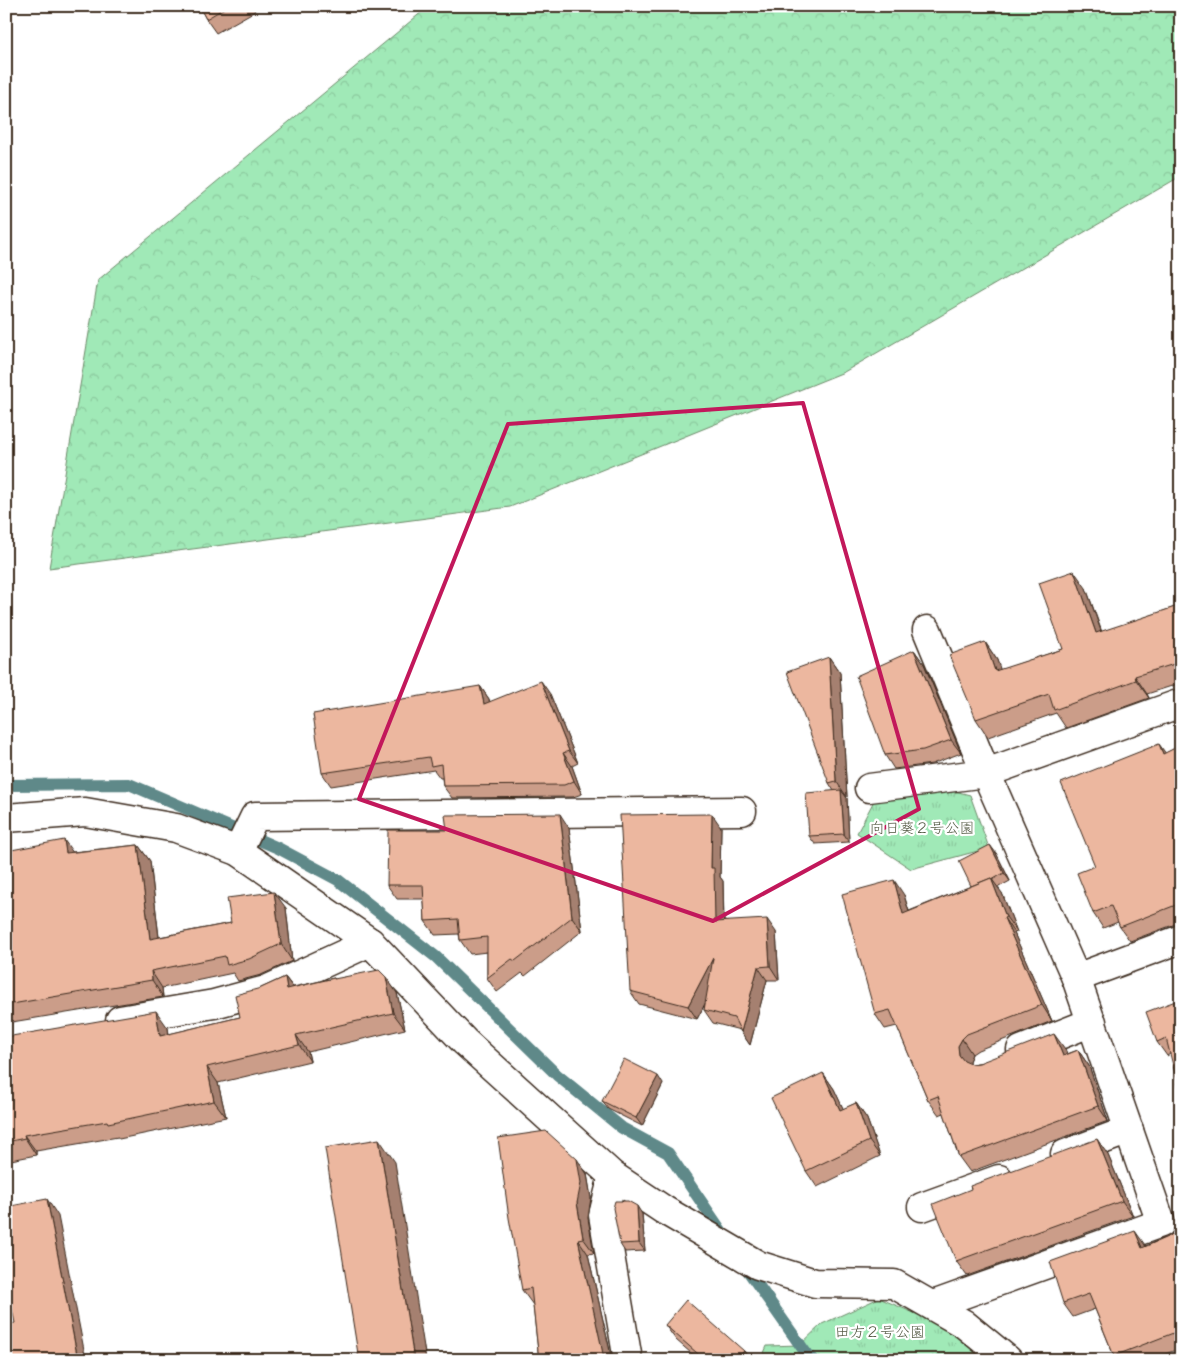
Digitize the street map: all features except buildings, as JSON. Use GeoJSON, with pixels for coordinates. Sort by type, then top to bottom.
{"type":"FeatureCollection","features":[{"type":"Feature","properties":{"kind":"street"},"geometry":{"type":"LineString","coordinates":[[927,630],[986,773],[1076,978],[1129,1130],[1171,1220],[933,1306]]}},
{"type":"Feature","properties":{"kind":"street"},"geometry":{"type":"LineString","coordinates":[[869,788],[986,773],[1181,703]]}},
{"type":"Feature","properties":{"kind":"street"},"geometry":{"type":"LineString","coordinates":[[238,851],[255,816],[742,811]]}},
{"type":"Feature","properties":{"kind":"street"},"geometry":{"type":"LineString","coordinates":[[6,818],[85,812],[176,828],[238,851],[370,942],[465,1042],[613,1176],[664,1210],[758,1265],[815,1283],[894,1284],[964,1324],[1008,1360]]}},
{"type":"Feature","properties":{"kind":"street"},"geometry":{"type":"LineString","coordinates":[[1076,978],[1181,939]]}},
{"type":"Feature","properties":{"kind":"street"},"geometry":{"type":"LineString","coordinates":[[91,1025],[214,1004],[266,990],[370,942]]}},
{"type":"Feature","properties":{"kind":"street"},"geometry":{"type":"LineString","coordinates":[[1002,1057],[1092,1022]]}},
{"type":"Feature","properties":{"kind":"street"},"geometry":{"type":"LineString","coordinates":[[922,1207],[1129,1130]]}},
{"type":"Feature","properties":{"kind":"street"},"geometry":{"type":"LineString","coordinates":[[613,1176],[603,1216],[628,1360]]}},
{"type":"Feature","properties":{"kind":"highlighted area"},"geometry":{"type":"Polygon","coordinates":[[[803,403],[919,809],[713,921],[359,799],[508,424],[803,403]]]}},
{"type":"Feature","properties":{"kind":"green space"},"geometry":{"type":"Polygon","coordinates":[[[429,6],[1181,6],[1181,176],[844,372],[510,507],[49,568],[98,280],[429,6]]]}},
{"type":"Feature","properties":{"kind":"green space","name":"向日葵２号公園"},"geometry":{"type":"Polygon","coordinates":[[[931,785],[970,795],[989,848],[911,869],[857,833],[876,797],[931,785]]]}},
{"type":"Feature","properties":{"kind":"green space","name":"田方２号公園"},"geometry":{"type":"Polygon","coordinates":[[[879,1298],[956,1331],[989,1360],[761,1360],[767,1346],[800,1345],[822,1324],[879,1298]]]}},
{"type":"Feature","properties":{"kind":"waterway"},"geometry":{"type":"LineString","coordinates":[[6,785],[129,784],[278,848],[338,880],[436,957],[557,1075],[622,1128],[668,1153],[726,1238]]}},
{"type":"Feature","properties":{"kind":"waterway"},"geometry":{"type":"LineString","coordinates":[[744,1265],[808,1356],[813,1360]]}}]}
